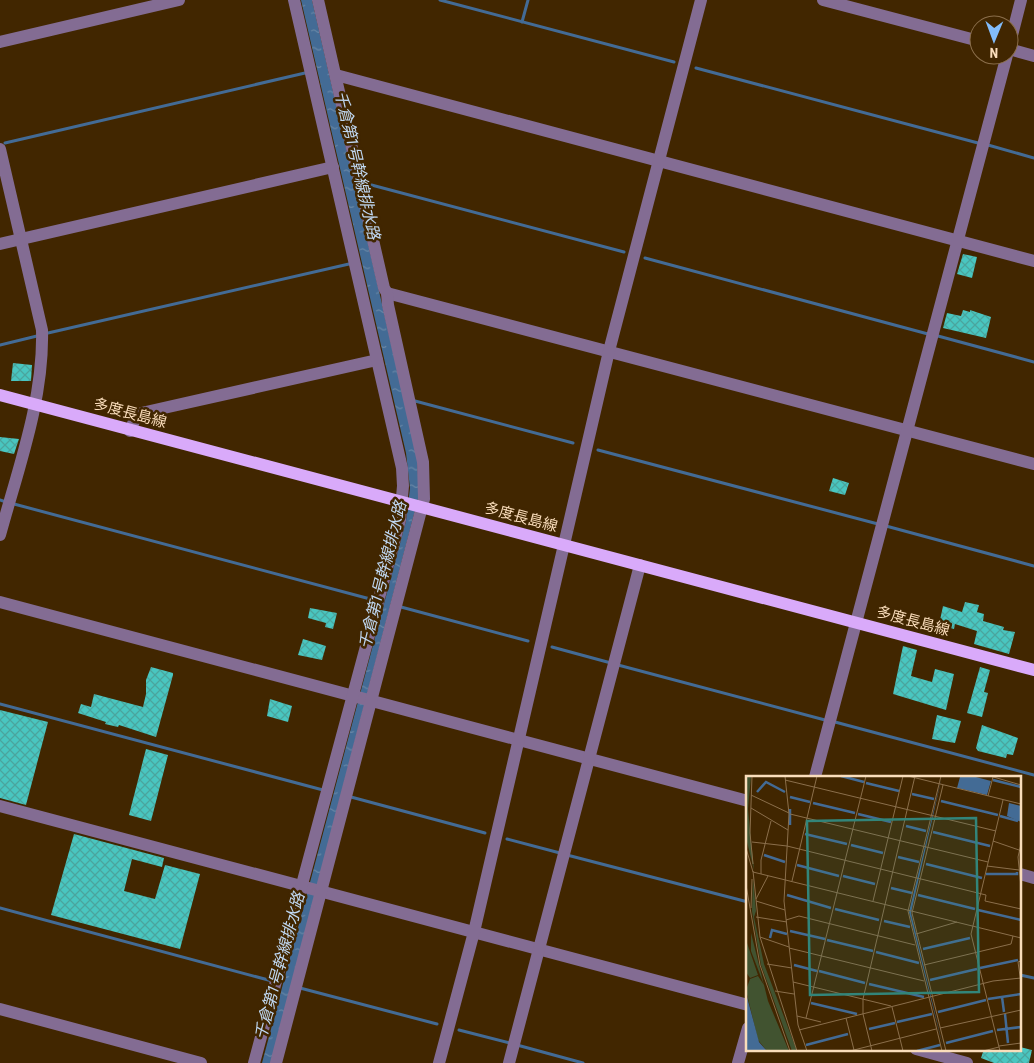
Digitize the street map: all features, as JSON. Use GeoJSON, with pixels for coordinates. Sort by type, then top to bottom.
{"type":"FeatureCollection","features":[{"type":"Feature","properties":{"kind":"main road","name":"多度長島線"},"geometry":{"type":"LineString","coordinates":[[0,395],[1034,670]]}},
{"type":"Feature","properties":{"kind":"street"},"geometry":{"type":"LineString","coordinates":[[0,42],[179,0]]}},
{"type":"Feature","properties":{"kind":"street"},"geometry":{"type":"LineString","coordinates":[[254,1063],[355,696],[403,503],[402,468],[294,0]]}},
{"type":"Feature","properties":{"kind":"street"},"geometry":{"type":"LineString","coordinates":[[276,1063],[422,507],[422,462],[387,293],[384,288],[318,0]]}},
{"type":"Feature","properties":{"kind":"street"},"geometry":{"type":"LineString","coordinates":[[439,1063],[474,932],[609,351],[701,0]]}},
{"type":"Feature","properties":{"kind":"street"},"geometry":{"type":"LineString","coordinates":[[823,0],[969,38]]}},
{"type":"Feature","properties":{"kind":"street"},"geometry":{"type":"LineString","coordinates":[[1017,15],[1021,0]]}},
{"type":"Feature","properties":{"kind":"street"},"geometry":{"type":"LineString","coordinates":[[1019,51],[1034,56]]}},
{"type":"Feature","properties":{"kind":"street"},"geometry":{"type":"LineString","coordinates":[[815,776],[1004,65]]}},
{"type":"Feature","properties":{"kind":"street"},"geometry":{"type":"LineString","coordinates":[[336,75],[1034,261]]}},
{"type":"Feature","properties":{"kind":"street"},"geometry":{"type":"LineString","coordinates":[[0,149],[42,330],[43,353],[35,404],[0,535]]}},
{"type":"Feature","properties":{"kind":"street"},"geometry":{"type":"LineString","coordinates":[[0,244],[333,167]]}},
{"type":"Feature","properties":{"kind":"street"},"geometry":{"type":"LineString","coordinates":[[387,293],[1034,464]]}},
{"type":"Feature","properties":{"kind":"street"},"geometry":{"type":"LineString","coordinates":[[130,431],[137,414],[377,360]]}},
{"type":"Feature","properties":{"kind":"street"},"geometry":{"type":"LineString","coordinates":[[509,1063],[640,565]]}},
{"type":"Feature","properties":{"kind":"street"},"geometry":{"type":"LineString","coordinates":[[0,602],[746,800]]}},
{"type":"Feature","properties":{"kind":"street"},"geometry":{"type":"LineString","coordinates":[[0,806],[746,1003]]}},
{"type":"Feature","properties":{"kind":"street"},"geometry":{"type":"LineString","coordinates":[[0,1009],[201,1063]]}},
{"type":"Feature","properties":{"kind":"street"},"geometry":{"type":"LineString","coordinates":[[738,1063],[746,1035]]}},
{"type":"Feature","properties":{"kind":"street"},"geometry":{"type":"LineString","coordinates":[[920,1050],[968,1063]]}},
{"type":"Feature","properties":{"kind":"water"},"geometry":{"type":"Polygon","coordinates":[[[301,0],[312,0],[417,456],[419,495],[271,1063],[262,1063],[406,521],[410,488],[406,453],[301,0]]]}},
{"type":"Feature","properties":{"kind":"building"},"geometry":{"type":"Polygon","coordinates":[[[963,254],[977,257],[972,278],[957,274],[963,254]]]}},
{"type":"Feature","properties":{"kind":"building"},"geometry":{"type":"Polygon","coordinates":[[[963,310],[970,312],[970,310],[991,317],[986,338],[943,328],[947,313],[961,316],[963,310]]]}},
{"type":"Feature","properties":{"kind":"building"},"geometry":{"type":"Polygon","coordinates":[[[13,363],[32,365],[31,381],[11,381],[13,363]]]}},
{"type":"Feature","properties":{"kind":"building"},"geometry":{"type":"Polygon","coordinates":[[[0,437],[19,439],[14,454],[0,451],[0,437]]]}},
{"type":"Feature","properties":{"kind":"building"},"geometry":{"type":"Polygon","coordinates":[[[833,478],[849,483],[845,495],[829,491],[833,478]]]}},
{"type":"Feature","properties":{"kind":"building"},"geometry":{"type":"Polygon","coordinates":[[[965,602],[979,605],[977,612],[984,614],[983,621],[1004,627],[1003,630],[1015,632],[1009,654],[974,644],[977,631],[955,624],[954,629],[939,625],[943,606],[962,612],[965,602]]]}},
{"type":"Feature","properties":{"kind":"building"},"geometry":{"type":"Polygon","coordinates":[[[310,608],[337,613],[333,629],[325,627],[326,623],[308,618],[310,608]]]}},
{"type":"Feature","properties":{"kind":"building"},"geometry":{"type":"Polygon","coordinates":[[[303,639],[326,646],[322,660],[298,655],[303,639]]]}},
{"type":"Feature","properties":{"kind":"building"},"geometry":{"type":"Polygon","coordinates":[[[903,646],[917,650],[911,676],[932,682],[935,669],[954,674],[946,710],[893,694],[903,646]]]}},
{"type":"Feature","properties":{"kind":"building"},"geometry":{"type":"Polygon","coordinates":[[[151,667],[173,673],[156,737],[119,725],[118,727],[105,724],[106,722],[78,713],[81,704],[91,707],[94,694],[143,707],[146,694],[146,680],[151,667]]]}},
{"type":"Feature","properties":{"kind":"building"},"geometry":{"type":"Polygon","coordinates":[[[980,667],[990,670],[984,692],[988,693],[982,717],[967,713],[980,667]]]}},
{"type":"Feature","properties":{"kind":"building"},"geometry":{"type":"Polygon","coordinates":[[[270,699],[292,706],[288,722],[267,716],[270,699]]]}},
{"type":"Feature","properties":{"kind":"building"},"geometry":{"type":"Polygon","coordinates":[[[0,710],[48,722],[26,805],[0,798],[0,710]]]}},
{"type":"Feature","properties":{"kind":"building"},"geometry":{"type":"Polygon","coordinates":[[[937,715],[961,721],[955,743],[932,739],[937,715]]]}},
{"type":"Feature","properties":{"kind":"building"},"geometry":{"type":"Polygon","coordinates":[[[982,725],[1018,738],[1013,755],[1007,754],[1006,758],[978,751],[976,748],[982,725]]]}},
{"type":"Feature","properties":{"kind":"building"},"geometry":{"type":"Polygon","coordinates":[[[146,749],[168,755],[151,821],[129,815],[146,749]]]}},
{"type":"Feature","properties":{"kind":"building"},"geometry":{"type":"Polygon","coordinates":[[[74,834],[164,858],[162,867],[132,859],[124,891],[155,899],[165,865],[200,874],[180,949],[51,915],[74,834]]]}},
{"type":"Feature","properties":{"kind":"building"},"geometry":{"type":"Polygon","coordinates":[[[1022,1048],[1032,1050],[1029,1063],[994,1063],[981,1058],[984,1050],[1022,1050],[1022,1048]]]}},
{"type":"Feature","properties":{"kind":"waterway"},"geometry":{"type":"LineString","coordinates":[[440,0],[674,62]]}},
{"type":"Feature","properties":{"kind":"waterway"},"geometry":{"type":"LineString","coordinates":[[522,22],[528,0]]}},
{"type":"Feature","properties":{"kind":"waterway"},"geometry":{"type":"LineString","coordinates":[[696,68],[978,143]]}},
{"type":"Feature","properties":{"kind":"waterway"},"geometry":{"type":"LineString","coordinates":[[5,143],[305,73]]}},
{"type":"Feature","properties":{"kind":"waterway"},"geometry":{"type":"LineString","coordinates":[[988,145],[1034,158]]}},
{"type":"Feature","properties":{"kind":"waterway","name":"千倉第1号幹線排水路"},"geometry":{"type":"LineString","coordinates":[[364,183],[624,252]]}},
{"type":"Feature","properties":{"kind":"waterway"},"geometry":{"type":"LineString","coordinates":[[645,258],[928,334]]}},
{"type":"Feature","properties":{"kind":"waterway"},"geometry":{"type":"LineString","coordinates":[[48,333],[349,264]]}},
{"type":"Feature","properties":{"kind":"waterway"},"geometry":{"type":"LineString","coordinates":[[0,345],[37,336]]}},
{"type":"Feature","properties":{"kind":"waterway"},"geometry":{"type":"LineString","coordinates":[[938,336],[1034,362]]}},
{"type":"Feature","properties":{"kind":"waterway"},"geometry":{"type":"LineString","coordinates":[[415,401],[573,443]]}},
{"type":"Feature","properties":{"kind":"waterway"},"geometry":{"type":"LineString","coordinates":[[598,450],[878,524]]}},
{"type":"Feature","properties":{"kind":"waterway","name":"千倉第1号幹線排水路"},"geometry":{"type":"LineString","coordinates":[[14,504],[374,600]]}},
{"type":"Feature","properties":{"kind":"waterway"},"geometry":{"type":"LineString","coordinates":[[886,526],[1034,566]]}},
{"type":"Feature","properties":{"kind":"waterway"},"geometry":{"type":"LineString","coordinates":[[401,607],[528,641]]}},
{"type":"Feature","properties":{"kind":"waterway"},"geometry":{"type":"LineString","coordinates":[[552,647],[611,663]]}},
{"type":"Feature","properties":{"kind":"waterway"},"geometry":{"type":"LineString","coordinates":[[618,665],[825,720]]}},
{"type":"Feature","properties":{"kind":"waterway"},"geometry":{"type":"LineString","coordinates":[[0,704],[323,790]]}},
{"type":"Feature","properties":{"kind":"waterway"},"geometry":{"type":"LineString","coordinates":[[835,722],[1034,775]]}},
{"type":"Feature","properties":{"kind":"waterway"},"geometry":{"type":"LineString","coordinates":[[351,797],[485,833]]}},
{"type":"Feature","properties":{"kind":"waterway"},"geometry":{"type":"LineString","coordinates":[[507,839],[560,853]]}},
{"type":"Feature","properties":{"kind":"waterway"},"geometry":{"type":"LineString","coordinates":[[567,855],[746,901]]}},
{"type":"Feature","properties":{"kind":"waterway","name":"千倉第1号幹線排水路"},"geometry":{"type":"LineString","coordinates":[[0,908],[272,981]]}},
{"type":"Feature","properties":{"kind":"waterway"},"geometry":{"type":"LineString","coordinates":[[1022,975],[1034,978]]}},
{"type":"Feature","properties":{"kind":"waterway"},"geometry":{"type":"LineString","coordinates":[[300,988],[437,1024]]}},
{"type":"Feature","properties":{"kind":"waterway"},"geometry":{"type":"LineString","coordinates":[[459,1030],[510,1043]]}},
{"type":"Feature","properties":{"kind":"waterway"},"geometry":{"type":"LineString","coordinates":[[517,1045],[583,1063]]}}]}
